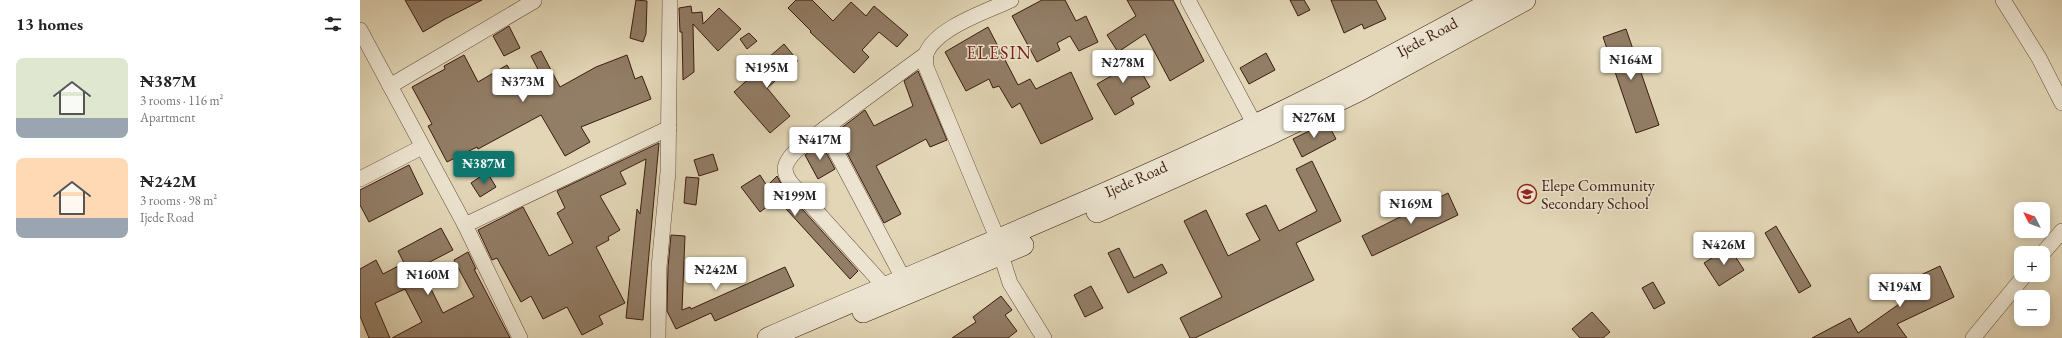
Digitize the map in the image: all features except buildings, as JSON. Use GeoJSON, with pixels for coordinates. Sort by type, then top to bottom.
{"type":"FeatureCollection","features":[{"type":"Feature","properties":{"kind":"main road","name":"Ijede Road"},"geometry":{"type":"LineString","coordinates":[[768,338],[885,287],[1000,248],[1266,136],[1356,84],[1495,0]]}},
{"type":"Feature","properties":{"kind":"main road","name":"Ijede Road"},"geometry":{"type":"LineString","coordinates":[[804,338],[1000,248],[1255,125],[1356,84],[1525,0]]}},
{"type":"Feature","properties":{"kind":"street"},"geometry":{"type":"LineString","coordinates":[[658,338],[659,267],[668,172],[670,0]]}},
{"type":"Feature","properties":{"kind":"street"},"geometry":{"type":"LineString","coordinates":[[885,287],[791,183],[785,169],[788,162],[795,153],[824,129],[926,54],[936,41],[955,26],[1011,0]]}},
{"type":"Feature","properties":{"kind":"street"},"geometry":{"type":"LineString","coordinates":[[1188,0],[1255,125]]}},
{"type":"Feature","properties":{"kind":"street"},"geometry":{"type":"LineString","coordinates":[[2003,0],[2039,58],[2062,103]]}},
{"type":"Feature","properties":{"kind":"street"},"geometry":{"type":"LineString","coordinates":[[390,86],[534,1]]}},
{"type":"Feature","properties":{"kind":"street"},"geometry":{"type":"LineString","coordinates":[[360,30],[465,225],[520,338]]}},
{"type":"Feature","properties":{"kind":"street"},"geometry":{"type":"LineString","coordinates":[[926,54],[926,67],[1000,248],[1010,283],[1044,338]]}},
{"type":"Feature","properties":{"kind":"street"},"geometry":{"type":"LineString","coordinates":[[465,225],[669,128]]}},
{"type":"Feature","properties":{"kind":"street"},"geometry":{"type":"LineString","coordinates":[[824,129],[904,280]]}},
{"type":"Feature","properties":{"kind":"street"},"geometry":{"type":"LineString","coordinates":[[360,179],[422,147]]}},
{"type":"Feature","properties":{"kind":"street"},"geometry":{"type":"LineString","coordinates":[[2049,246],[2062,231]]}},
{"type":"Feature","properties":{"kind":"street"},"geometry":{"type":"LineString","coordinates":[[1973,338],[2019,282]]}},
{"type":"Feature","properties":{"kind":"place","name":"Elepe Community Secondary School"},"geometry":{"type":"Point","coordinates":[1527,194]}},
{"type":"Feature","properties":{"kind":"district","name":"ELESIN"},"geometry":{"type":"Point","coordinates":[999,52]}}]}
